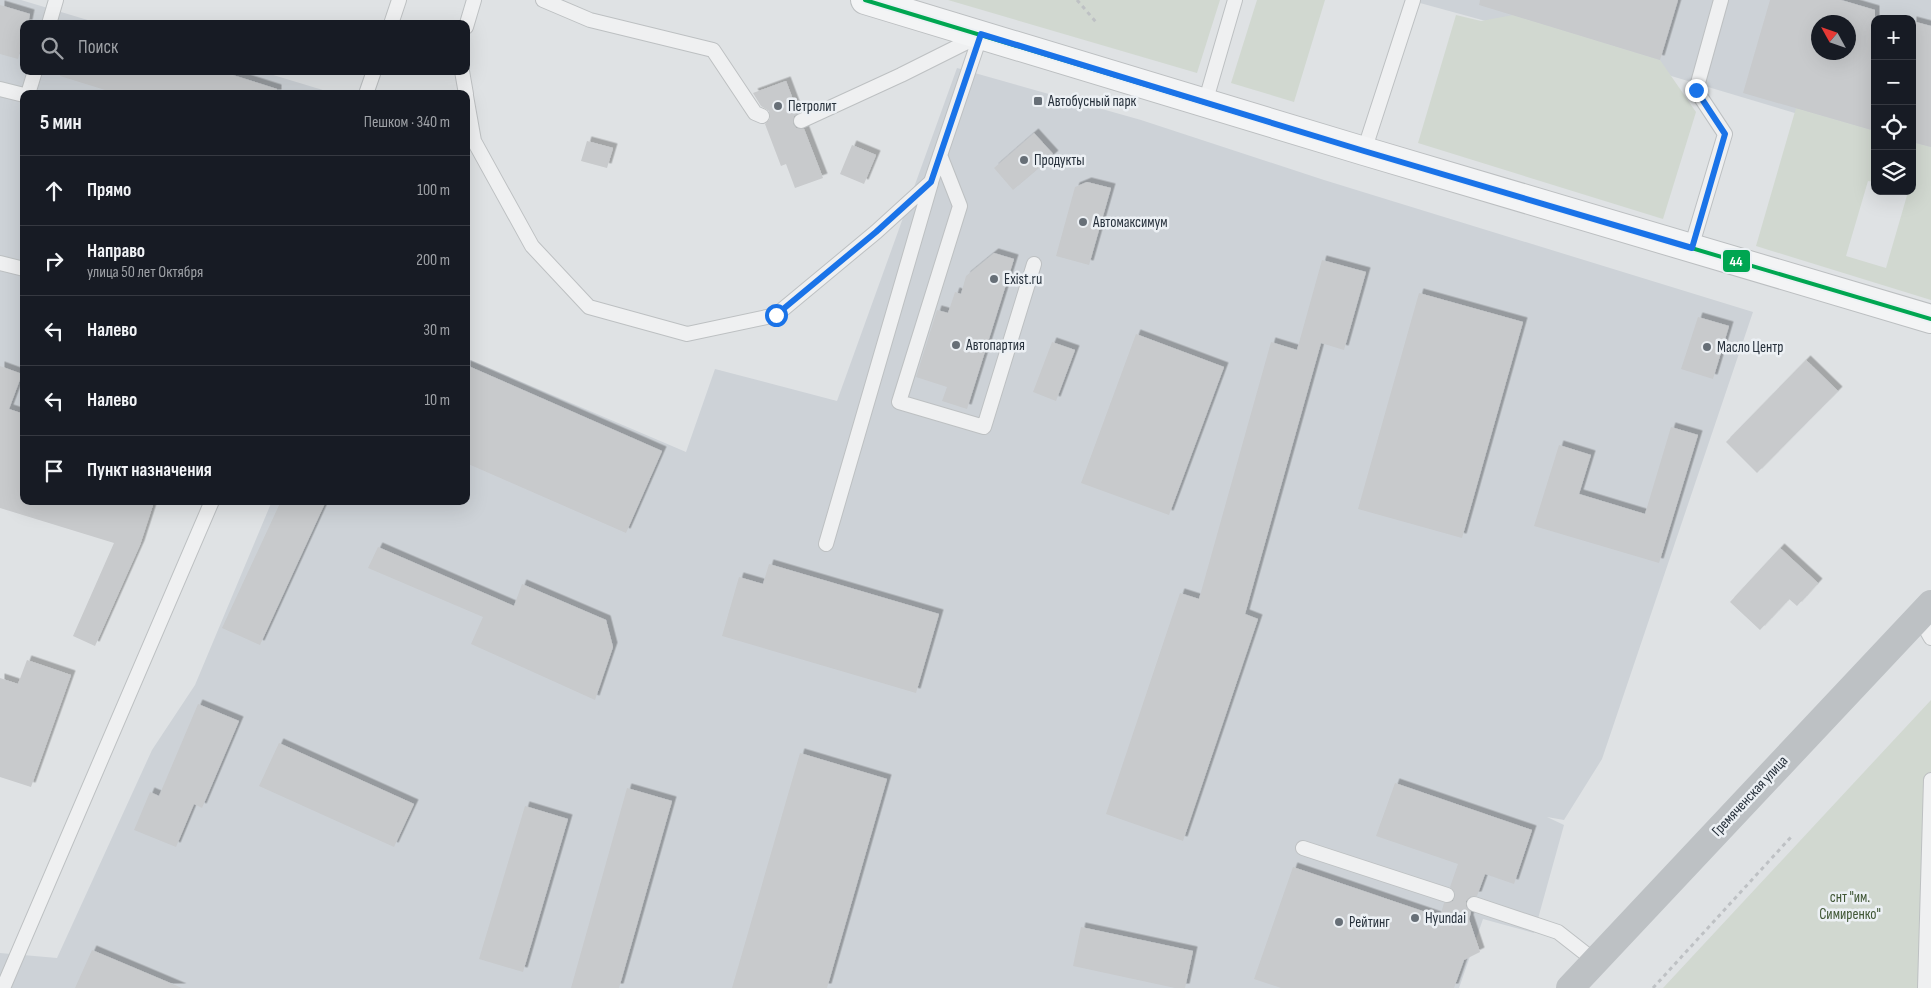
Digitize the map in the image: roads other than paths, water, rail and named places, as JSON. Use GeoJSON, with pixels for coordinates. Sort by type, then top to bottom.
{"type":"FeatureCollection","features":[{"type":"Feature","properties":{"kind":"main road"},"geometry":{"type":"LineString","coordinates":[[865,0],[1929,319]]}},
{"type":"Feature","properties":{"kind":"main road","name":"Гремяченская улица"},"geometry":{"type":"LineString","coordinates":[[1570,988],[1927,620]]}},
{"type":"Feature","properties":{"kind":"lane"},"geometry":{"type":"LineString","coordinates":[[50,20],[56,0]]}},
{"type":"Feature","properties":{"kind":"lane"},"geometry":{"type":"LineString","coordinates":[[392,20],[399,0]]}},
{"type":"Feature","properties":{"kind":"lane"},"geometry":{"type":"LineString","coordinates":[[468,20],[474,0]]}},
{"type":"Feature","properties":{"kind":"lane"},"geometry":{"type":"LineString","coordinates":[[543,0],[590,20],[713,50],[755,113],[762,116]]}},
{"type":"Feature","properties":{"kind":"lane"},"geometry":{"type":"LineString","coordinates":[[1205,103],[1235,0]]}},
{"type":"Feature","properties":{"kind":"lane"},"geometry":{"type":"LineString","coordinates":[[1364,151],[1413,0]]}},
{"type":"Feature","properties":{"kind":"lane"},"geometry":{"type":"LineString","coordinates":[[1692,248],[1725,134],[1696,90],[1721,0]]}},
{"type":"Feature","properties":{"kind":"lane"},"geometry":{"type":"LineString","coordinates":[[802,121],[901,75],[981,34]]}},
{"type":"Feature","properties":{"kind":"lane"},"geometry":{"type":"LineString","coordinates":[[826,544],[931,182],[981,34]]}},
{"type":"Feature","properties":{"kind":"lane"},"geometry":{"type":"LineString","coordinates":[[29,90],[34,75]]}},
{"type":"Feature","properties":{"kind":"lane"},"geometry":{"type":"LineString","coordinates":[[367,90],[373,75]]}},
{"type":"Feature","properties":{"kind":"lane"},"geometry":{"type":"LineString","coordinates":[[463,75],[465,90]]}},
{"type":"Feature","properties":{"kind":"lane"},"geometry":{"type":"LineString","coordinates":[[0,89],[20,94]]}},
{"type":"Feature","properties":{"kind":"lane"},"geometry":{"type":"LineString","coordinates":[[470,118],[474,142],[532,246],[588,307],[687,334],[776,315],[876,232],[931,182]]}},
{"type":"Feature","properties":{"kind":"lane"},"geometry":{"type":"LineString","coordinates":[[940,155],[960,206],[899,402],[984,427],[1034,264]]}},
{"type":"Feature","properties":{"kind":"lane"},"geometry":{"type":"LineString","coordinates":[[0,262],[20,269]]}},
{"type":"Feature","properties":{"kind":"lane"},"geometry":{"type":"LineString","coordinates":[[3,988],[210,505]]}},
{"type":"Feature","properties":{"kind":"lane"},"geometry":{"type":"LineString","coordinates":[[1925,988],[1931,780]]}},
{"type":"Feature","properties":{"kind":"lane"},"geometry":{"type":"LineString","coordinates":[[1303,848],[1447,896]]}},
{"type":"Feature","properties":{"kind":"lane"},"geometry":{"type":"LineString","coordinates":[[1474,904],[1558,932],[1595,961]]}},
{"type":"Feature","properties":{"kind":"place","name":"Автобусный парк"},"geometry":{"type":"Point","coordinates":[1038,101]}},
{"type":"Feature","properties":{"kind":"place","name":"Петролит"},"geometry":{"type":"Point","coordinates":[778,106]}},
{"type":"Feature","properties":{"kind":"place","name":"Продукты"},"geometry":{"type":"Point","coordinates":[1024,160]}},
{"type":"Feature","properties":{"kind":"place","name":"Автомаксимум"},"geometry":{"type":"Point","coordinates":[1083,222]}},
{"type":"Feature","properties":{"kind":"place","name":"Exist.ru"},"geometry":{"type":"Point","coordinates":[994,279]}},
{"type":"Feature","properties":{"kind":"place","name":"Автопартия"},"geometry":{"type":"Point","coordinates":[956,345]}},
{"type":"Feature","properties":{"kind":"place","name":"Масло Центр"},"geometry":{"type":"Point","coordinates":[1707,347]}},
{"type":"Feature","properties":{"kind":"place","name":"Hyundai"},"geometry":{"type":"Point","coordinates":[1415,918]}},
{"type":"Feature","properties":{"kind":"place","name":"Рейтинг"},"geometry":{"type":"Point","coordinates":[1339,922]}},
{"type":"Feature","properties":{"kind":"park label","name":"снт \"им. Симиренко\""},"geometry":{"type":"Point","coordinates":[1850,906]}}]}
